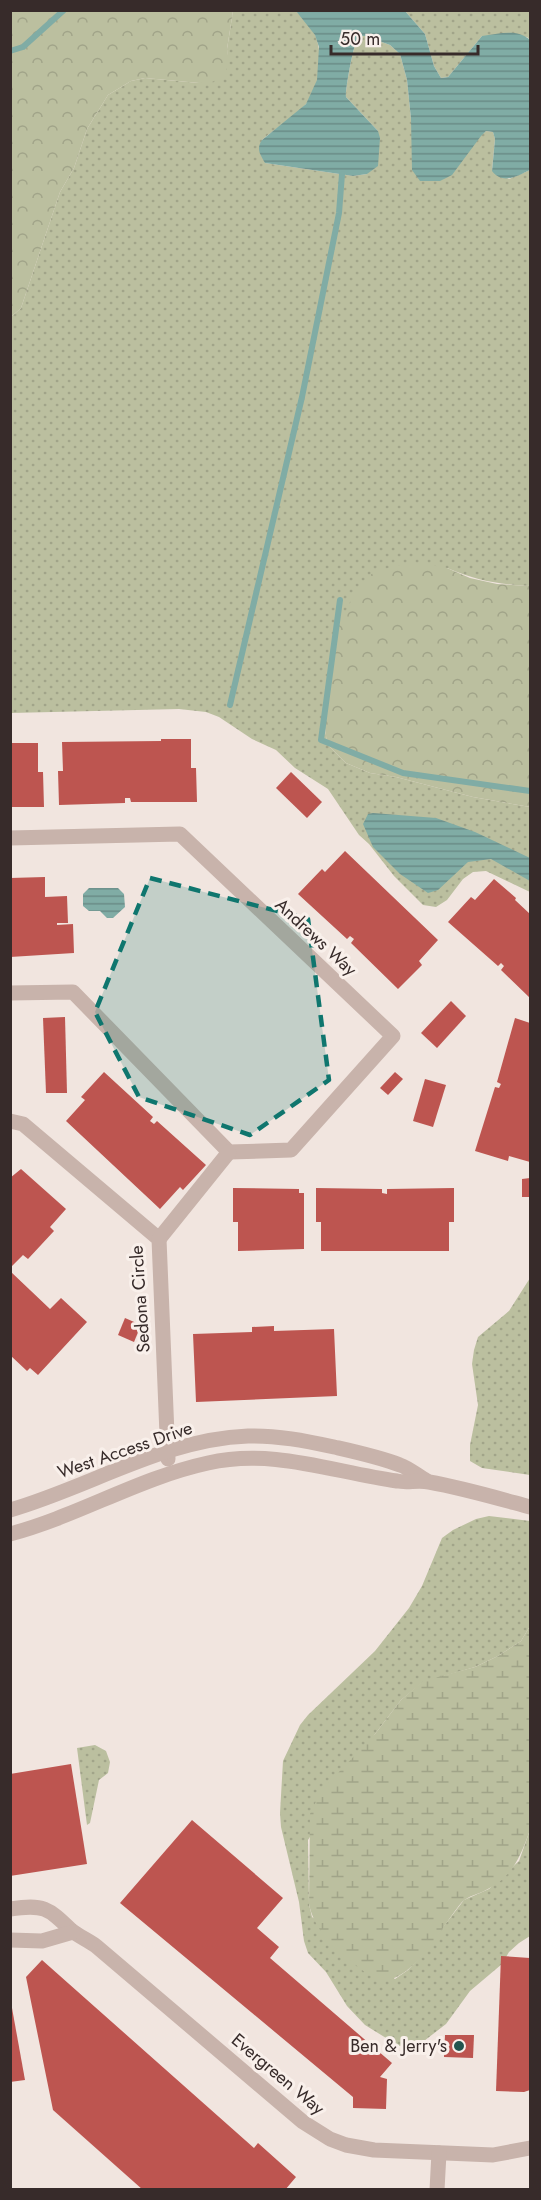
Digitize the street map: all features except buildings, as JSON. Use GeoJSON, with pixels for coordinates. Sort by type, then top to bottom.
{"type":"FeatureCollection","features":[{"type":"Feature","properties":{"kind":"street","name":"Andrews Way"},"geometry":{"type":"LineString","coordinates":[[10,838],[180,834],[393,1036],[291,1150],[230,1152]]}},
{"type":"Feature","properties":{"kind":"street"},"geometry":{"type":"LineString","coordinates":[[10,993],[73,992],[230,1152],[159,1239]]}},
{"type":"Feature","properties":{"kind":"street","name":"Sedona Circle"},"geometry":{"type":"LineString","coordinates":[[10,1121],[23,1124],[159,1239],[169,1474]]}},
{"type":"Feature","properties":{"kind":"street","name":"West Access Drive"},"geometry":{"type":"LineString","coordinates":[[10,1510],[168,1451],[228,1438],[249,1436],[288,1438],[339,1448],[401,1465],[427,1481]]}},
{"type":"Feature","properties":{"kind":"street","name":"West Access Drive"},"geometry":{"type":"LineString","coordinates":[[10,1533],[47,1522],[169,1474],[223,1460],[266,1458],[399,1482],[427,1481],[531,1507]]}},
{"type":"Feature","properties":{"kind":"street","name":"Evergreen Way"},"geometry":{"type":"LineString","coordinates":[[10,1909],[33,1907],[45,1909],[59,1916],[73,1932],[96,1946],[317,2132],[346,2145],[360,2148],[493,2154],[531,2148]]}},
{"type":"Feature","properties":{"kind":"street"},"geometry":{"type":"LineString","coordinates":[[10,1940],[42,1941],[73,1932]]}},
{"type":"Feature","properties":{"kind":"street"},"geometry":{"type":"LineString","coordinates":[[437,2190],[439,2152]]}},
{"type":"Feature","properties":{"kind":"highlighted area"},"geometry":{"type":"Polygon","coordinates":[[[150,878],[308,919],[329,1080],[250,1135],[139,1097],[95,1012],[150,878]]]}},
{"type":"Feature","properties":{"kind":"green space"},"geometry":{"type":"Polygon","coordinates":[[[11,10],[233,11],[227,49],[229,62],[224,76],[212,82],[199,83],[145,78],[131,81],[108,95],[87,129],[74,168],[60,192],[21,308],[11,317],[11,10]]]}},
{"type":"Feature","properties":{"kind":"green space"},"geometry":{"type":"Polygon","coordinates":[[[233,11],[296,11],[312,29],[318,45],[319,72],[311,98],[301,109],[262,140],[265,163],[353,176],[367,174],[378,131],[346,97],[356,40],[358,36],[365,36],[390,45],[400,54],[407,80],[411,119],[481,135],[486,131],[493,132],[495,139],[492,170],[509,179],[530,170],[530,586],[488,581],[447,568],[328,667],[329,693],[324,720],[327,744],[346,763],[370,773],[396,777],[473,797],[530,807],[530,892],[486,871],[473,872],[463,879],[447,900],[436,907],[423,905],[394,876],[359,835],[328,789],[295,768],[276,750],[252,739],[219,717],[206,712],[179,709],[11,713],[11,317],[21,308],[60,192],[74,168],[87,129],[108,95],[131,81],[145,78],[199,83],[228,62],[227,49],[233,11]]]}},
{"type":"Feature","properties":{"kind":"green space"},"geometry":{"type":"Polygon","coordinates":[[[405,11],[530,11],[530,40],[527,37],[482,36],[448,77],[441,78],[434,66],[425,34],[405,11]]]}},
{"type":"Feature","properties":{"kind":"green space"},"geometry":{"type":"Polygon","coordinates":[[[420,563],[447,568],[470,578],[497,584],[530,586],[530,807],[473,797],[396,777],[370,773],[346,763],[327,744],[324,720],[329,693],[328,667],[331,641],[354,595],[369,575],[394,566],[420,563]]]}},
{"type":"Feature","properties":{"kind":"green space"},"geometry":{"type":"Polygon","coordinates":[[[530,1278],[530,1475],[482,1468],[470,1461],[470,1445],[478,1405],[472,1364],[478,1337],[509,1311],[530,1278]]]}},
{"type":"Feature","properties":{"kind":"green space"},"geometry":{"type":"Polygon","coordinates":[[[489,1516],[530,1521],[530,1626],[521,1641],[498,1656],[475,1667],[423,1682],[401,1700],[375,1734],[308,1840],[309,1904],[312,1917],[395,1979],[408,1970],[420,1957],[464,1900],[489,1889],[519,1861],[530,1830],[530,1936],[509,1952],[502,1964],[470,1991],[446,2024],[424,2041],[399,2046],[365,2025],[347,2006],[326,1972],[308,1953],[304,1941],[299,1902],[281,1827],[283,1761],[300,1725],[308,1715],[375,1651],[409,1608],[422,1586],[442,1538],[476,1519],[489,1516]]]}},
{"type":"Feature","properties":{"kind":"green space"},"geometry":{"type":"Polygon","coordinates":[[[530,1626],[530,1830],[523,1848],[515,1864],[503,1879],[462,1902],[427,1950],[405,1972],[394,1978],[383,1980],[373,1977],[335,1948],[314,1920],[309,1904],[310,1814],[321,1791],[375,1734],[401,1700],[423,1681],[475,1667],[498,1656],[521,1641],[530,1626]]]}},
{"type":"Feature","properties":{"kind":"green space"},"geometry":{"type":"Polygon","coordinates":[[[95,1745],[106,1751],[110,1762],[108,1773],[99,1780],[90,1823],[87,1825],[77,1748],[95,1745]]]}},
{"type":"Feature","properties":{"kind":"water"},"geometry":{"type":"Polygon","coordinates":[[[296,11],[405,11],[425,34],[434,66],[441,78],[448,77],[482,36],[513,33],[525,36],[530,40],[530,170],[510,178],[501,178],[496,175],[492,171],[495,139],[493,132],[486,131],[452,175],[440,181],[420,181],[412,170],[411,119],[407,80],[400,54],[390,45],[365,36],[358,36],[356,40],[346,97],[378,131],[380,138],[378,166],[367,174],[353,176],[265,163],[260,154],[260,143],[306,104],[317,80],[319,47],[315,35],[296,11]]]}},
{"type":"Feature","properties":{"kind":"water"},"geometry":{"type":"Polygon","coordinates":[[[368,814],[436,818],[475,832],[530,858],[530,881],[491,859],[468,862],[438,890],[428,893],[400,874],[373,847],[363,824],[368,814]]]}},
{"type":"Feature","properties":{"kind":"water"},"geometry":{"type":"Polygon","coordinates":[[[89,888],[118,888],[124,894],[125,907],[113,918],[107,918],[100,911],[89,911],[83,906],[83,894],[89,888]]]}},
{"type":"Feature","properties":{"kind":"waterway"},"geometry":{"type":"LineString","coordinates":[[10,51],[23,47],[64,10]]}},
{"type":"Feature","properties":{"kind":"waterway"},"geometry":{"type":"LineString","coordinates":[[230,705],[302,397],[339,213],[342,174]]}},
{"type":"Feature","properties":{"kind":"waterway"},"geometry":{"type":"LineString","coordinates":[[340,600],[321,740],[403,773],[530,791]]}},
{"type":"Feature","properties":{"kind":"place","name":"Ben & Jerry's"},"geometry":{"type":"Point","coordinates":[459,2046]}}]}
